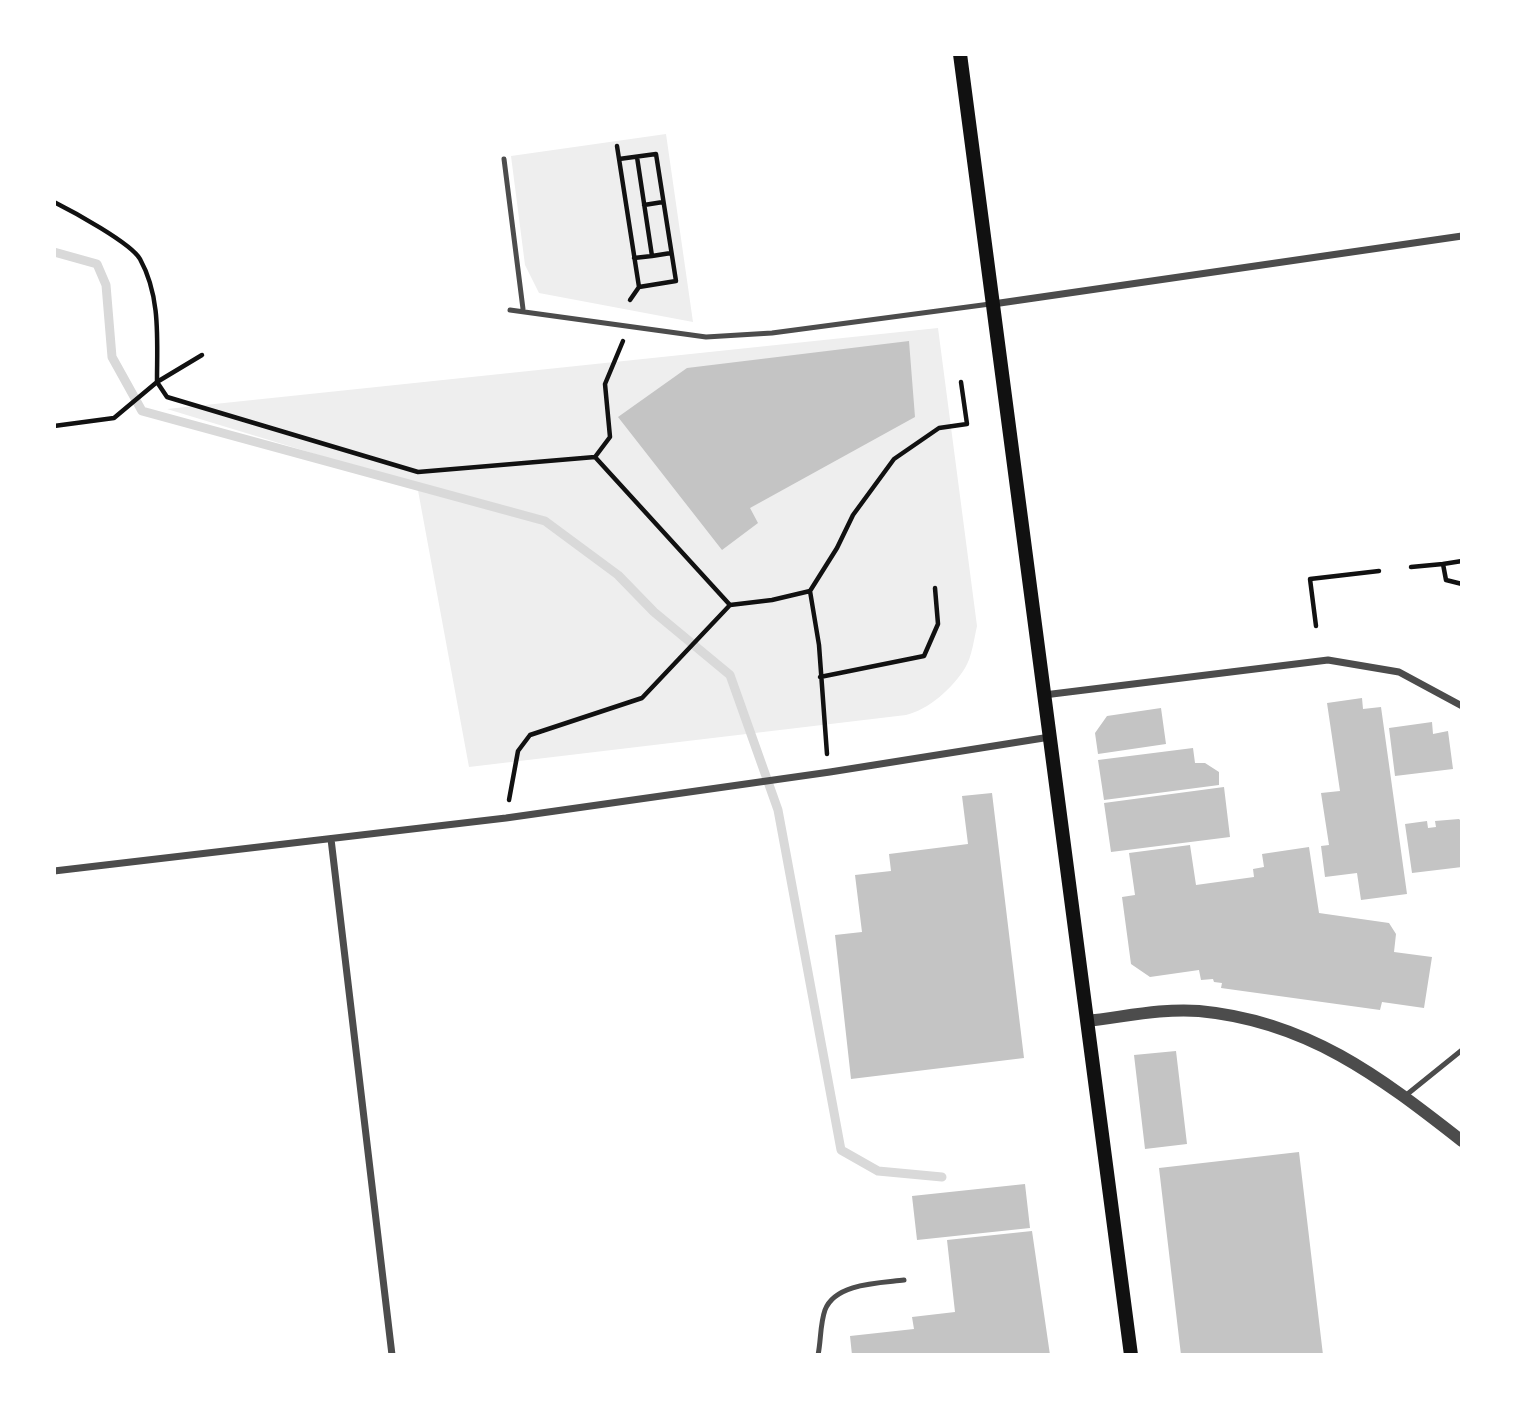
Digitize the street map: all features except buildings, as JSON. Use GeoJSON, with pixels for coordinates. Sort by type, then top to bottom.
{"type":"FeatureCollection","features":[{"type":"Feature","properties":{"kind":"main road"},"geometry":{"type":"LineString","coordinates":[[960,54],[1131,1355]]}},
{"type":"Feature","properties":{"kind":"street"},"geometry":{"type":"LineString","coordinates":[[993,304],[1462,236]]}},
{"type":"Feature","properties":{"kind":"street"},"geometry":{"type":"LineString","coordinates":[[1044,695],[1328,660],[1399,672],[1462,706]]}},
{"type":"Feature","properties":{"kind":"street"},"geometry":{"type":"LineString","coordinates":[[54,871],[506,818],[830,772],[1050,737]]}},
{"type":"Feature","properties":{"kind":"street"},"geometry":{"type":"LineString","coordinates":[[331,839],[392,1355]]}},
{"type":"Feature","properties":{"kind":"street"},"geometry":{"type":"LineString","coordinates":[[1087,1021],[1168,1011],[1199,1011],[1302,1035],[1374,1073],[1462,1141]]}},
{"type":"Feature","properties":{"kind":"lane"},"geometry":{"type":"LineString","coordinates":[[504,159],[523,309]]}},
{"type":"Feature","properties":{"kind":"lane"},"geometry":{"type":"LineString","coordinates":[[510,310],[523,309],[706,337],[748,335],[993,304]]}},
{"type":"Feature","properties":{"kind":"lane"},"geometry":{"type":"LineString","coordinates":[[1405,1096],[1462,1050]]}},
{"type":"Feature","properties":{"kind":"lane"},"geometry":{"type":"LineString","coordinates":[[818,1355],[824,1313],[830,1301],[845,1291],[867,1284],[904,1280]]}},
{"type":"Feature","properties":{"kind":"path"},"geometry":{"type":"LineString","coordinates":[[617,146],[639,287],[630,300]]}},
{"type":"Feature","properties":{"kind":"path"},"geometry":{"type":"LineString","coordinates":[[619,159],[656,154],[676,281],[639,287]]}},
{"type":"Feature","properties":{"kind":"path"},"geometry":{"type":"LineString","coordinates":[[637,157],[652,256]]}},
{"type":"Feature","properties":{"kind":"path"},"geometry":{"type":"LineString","coordinates":[[54,202],[83,216],[139,257],[157,307],[158,382],[167,397],[418,472],[595,457],[610,437],[605,384],[630,325]]}},
{"type":"Feature","properties":{"kind":"path"},"geometry":{"type":"LineString","coordinates":[[644,205],[663,202]]}},
{"type":"Feature","properties":{"kind":"path"},"geometry":{"type":"LineString","coordinates":[[634,258],[671,253]]}},
{"type":"Feature","properties":{"kind":"path"},"geometry":{"type":"LineString","coordinates":[[54,426],[114,418],[158,382],[202,355]]}},
{"type":"Feature","properties":{"kind":"path"},"geometry":{"type":"LineString","coordinates":[[830,772],[822,727],[820,677],[810,591],[837,548],[853,515],[894,459],[939,428],[967,424],[961,382]]}},
{"type":"Feature","properties":{"kind":"path"},"geometry":{"type":"LineString","coordinates":[[595,457],[730,605]]}},
{"type":"Feature","properties":{"kind":"path"},"geometry":{"type":"LineString","coordinates":[[1411,567],[1462,561]]}},
{"type":"Feature","properties":{"kind":"path"},"geometry":{"type":"LineString","coordinates":[[1443,564],[1446,580],[1462,584]]}},
{"type":"Feature","properties":{"kind":"path"},"geometry":{"type":"LineString","coordinates":[[1316,626],[1310,579],[1379,571]]}},
{"type":"Feature","properties":{"kind":"path"},"geometry":{"type":"LineString","coordinates":[[820,677],[924,656],[938,624],[935,589]]}},
{"type":"Feature","properties":{"kind":"path"},"geometry":{"type":"LineString","coordinates":[[506,818],[518,751],[530,735],[642,698],[730,605],[772,600],[810,591]]}},
{"type":"Feature","properties":{"kind":"shaded area"},"geometry":{"type":"Polygon","coordinates":[[[666,134],[693,322],[539,293],[525,265],[511,156],[666,134]]]}},
{"type":"Feature","properties":{"kind":"shaded area"},"geometry":{"type":"Polygon","coordinates":[[[938,328],[977,626],[967,664],[947,690],[923,708],[906,715],[469,767],[417,485],[167,409],[938,328]]]}},
{"type":"Feature","properties":{"kind":"waterway"},"geometry":{"type":"LineString","coordinates":[[54,252],[97,264],[106,285],[112,357],[142,411],[545,521],[618,575],[654,612],[730,675],[778,810],[841,1150],[878,1171],[942,1177]]}}]}
